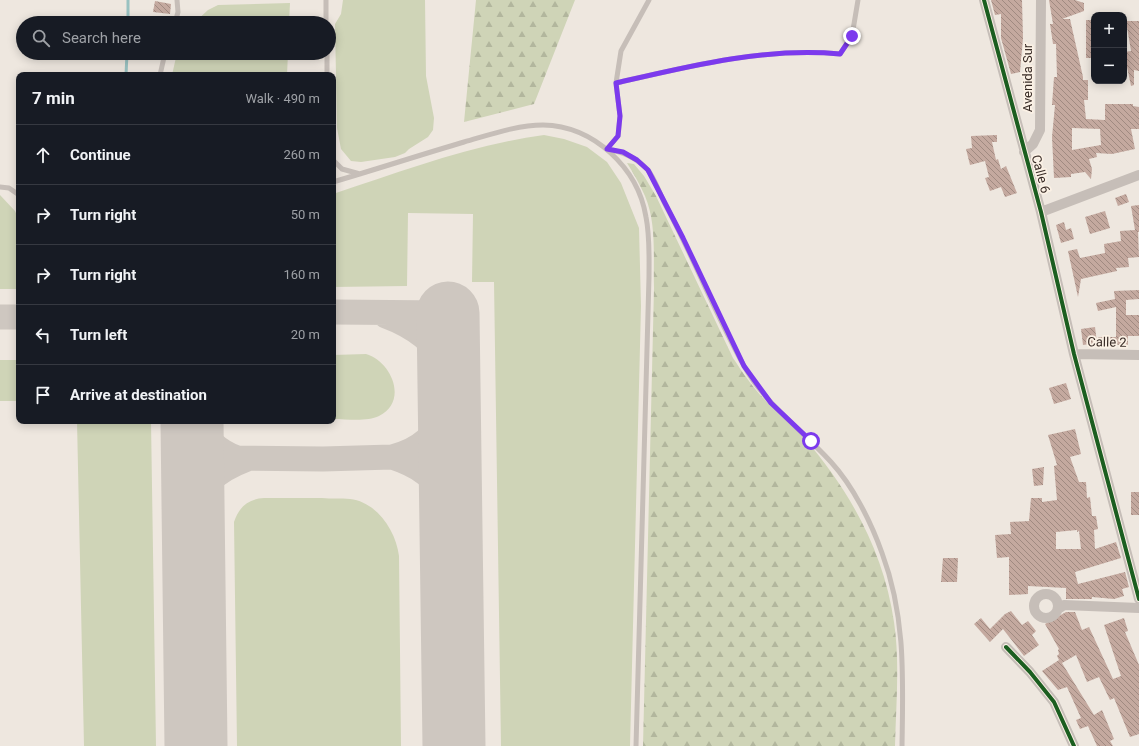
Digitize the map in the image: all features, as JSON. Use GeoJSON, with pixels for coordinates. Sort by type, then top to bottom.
{"type":"FeatureCollection","features":[{"type":"Feature","properties":{"kind":"street","name":"Calle 6"},"geometry":{"type":"LineString","coordinates":[[984,0],[1041,212],[1074,354],[1139,599]]}},
{"type":"Feature","properties":{"kind":"street","name":"Avenida Sur"},"geometry":{"type":"LineString","coordinates":[[1024,152],[1033,144],[1040,130],[1041,0]]}},
{"type":"Feature","properties":{"kind":"street"},"geometry":{"type":"LineString","coordinates":[[1041,212],[1139,175]]}},
{"type":"Feature","properties":{"kind":"street","name":"Calle 2"},"geometry":{"type":"LineString","coordinates":[[1074,354],[1139,355]]}},
{"type":"Feature","properties":{"kind":"street"},"geometry":{"type":"LineString","coordinates":[[1058,609],[1064,605],[1139,608]]}},
{"type":"Feature","properties":{"kind":"street"},"geometry":{"type":"LineString","coordinates":[[1006,647],[1054,702],[1074,746]]}},
{"type":"Feature","properties":{"kind":"lane"},"geometry":{"type":"LineString","coordinates":[[177,0],[177,16]]}},
{"type":"Feature","properties":{"kind":"lane"},"geometry":{"type":"LineString","coordinates":[[326,0],[326,16]]}},
{"type":"Feature","properties":{"kind":"lane"},"geometry":{"type":"LineString","coordinates":[[607,149],[618,136],[620,116],[616,83],[621,51],[649,0]]}},
{"type":"Feature","properties":{"kind":"lane"},"geometry":{"type":"LineString","coordinates":[[616,83],[690,66],[776,54],[812,52],[840,54],[852,36],[858,0]]}},
{"type":"Feature","properties":{"kind":"lane"},"geometry":{"type":"LineString","coordinates":[[161,72],[163,60]]}},
{"type":"Feature","properties":{"kind":"lane"},"geometry":{"type":"LineString","coordinates":[[326,60],[327,72]]}},
{"type":"Feature","properties":{"kind":"lane"},"geometry":{"type":"LineString","coordinates":[[336,181],[494,133],[544,125],[566,128],[585,135],[607,149],[626,170],[638,191],[646,216],[649,240],[636,746]]}},
{"type":"Feature","properties":{"kind":"lane"},"geometry":{"type":"LineString","coordinates":[[607,149],[623,152],[637,160],[648,170],[747,371],[771,403],[832,463],[844,479],[866,518],[882,552],[893,587],[901,625],[903,676],[902,746]]}},
{"type":"Feature","properties":{"kind":"lane"},"geometry":{"type":"LineString","coordinates":[[336,163],[342,168],[361,174]]}},
{"type":"Feature","properties":{"kind":"lane"},"geometry":{"type":"LineString","coordinates":[[0,187],[9,188],[16,193]]}},
{"type":"Feature","properties":{"kind":"green space"},"geometry":{"type":"Polygon","coordinates":[[[343,0],[425,0],[426,76],[434,118],[433,130],[428,137],[405,153],[395,157],[361,162],[351,161],[341,149],[337,128],[336,60],[336,22],[341,14],[343,0]]]}},
{"type":"Feature","properties":{"kind":"green space"},"geometry":{"type":"Polygon","coordinates":[[[476,0],[575,0],[534,104],[464,122],[476,0]]]}},
{"type":"Feature","properties":{"kind":"green space"},"geometry":{"type":"Polygon","coordinates":[[[290,3],[289,16],[202,16],[208,10],[218,5],[290,3]]]}},
{"type":"Feature","properties":{"kind":"green space"},"geometry":{"type":"Polygon","coordinates":[[[175,60],[288,60],[287,72],[173,72],[175,60]]]}},
{"type":"Feature","properties":{"kind":"green space"},"geometry":{"type":"Polygon","coordinates":[[[544,135],[564,139],[587,147],[607,162],[621,183],[639,228],[641,306],[630,746],[501,746],[494,282],[472,282],[473,214],[408,213],[407,286],[336,287],[336,193],[437,160],[517,139],[544,135]]]}},
{"type":"Feature","properties":{"kind":"green space"},"geometry":{"type":"Polygon","coordinates":[[[627,163],[634,164],[644,176],[656,196],[733,358],[744,375],[771,406],[796,429],[821,459],[850,501],[863,524],[882,571],[894,622],[897,652],[895,746],[643,746],[654,242],[649,207],[641,188],[627,163]]]}},
{"type":"Feature","properties":{"kind":"green space"},"geometry":{"type":"Polygon","coordinates":[[[0,195],[16,213],[16,289],[0,289],[0,195]]]}},
{"type":"Feature","properties":{"kind":"green space"},"geometry":{"type":"Polygon","coordinates":[[[366,354],[375,358],[383,365],[393,382],[395,392],[393,401],[388,409],[379,416],[369,419],[336,419],[336,355],[366,354]]]}},
{"type":"Feature","properties":{"kind":"green space"},"geometry":{"type":"Polygon","coordinates":[[[0,360],[16,360],[16,401],[0,401],[0,360]]]}},
{"type":"Feature","properties":{"kind":"green space"},"geometry":{"type":"Polygon","coordinates":[[[77,424],[151,424],[156,746],[84,746],[77,424]]]}},
{"type":"Feature","properties":{"kind":"green space"},"geometry":{"type":"Polygon","coordinates":[[[264,498],[322,498],[350,499],[360,501],[377,512],[384,519],[394,537],[399,556],[401,746],[237,746],[234,522],[241,508],[253,500],[264,498]]]}},
{"type":"Feature","properties":{"kind":"building"},"geometry":{"type":"Polygon","coordinates":[[[991,0],[1022,0],[1023,38],[1020,72],[1011,74],[1001,38],[1001,14],[995,15],[991,0]]]}},
{"type":"Feature","properties":{"kind":"building"},"geometry":{"type":"Polygon","coordinates":[[[1049,0],[1075,0],[1084,3],[1084,11],[1062,19],[1070,19],[1083,80],[1088,80],[1088,100],[1084,100],[1086,119],[1105,120],[1105,104],[1133,104],[1133,106],[1139,107],[1139,129],[1131,129],[1135,149],[1112,154],[1096,153],[1097,157],[1089,159],[1092,169],[1091,179],[1085,172],[1071,174],[1071,177],[1054,178],[1052,137],[1055,105],[1052,105],[1054,77],[1057,77],[1056,44],[1053,44],[1050,24],[1053,24],[1049,0]],[[1072,128],[1072,150],[1101,145],[1100,129],[1072,128]]]}},
{"type":"Feature","properties":{"kind":"building"},"geometry":{"type":"Polygon","coordinates":[[[155,1],[171,4],[170,14],[153,12],[155,1]]]}},
{"type":"Feature","properties":{"kind":"building"},"geometry":{"type":"Polygon","coordinates":[[[1086,20],[1091,20],[1091,58],[1086,58],[1086,20]]]}},
{"type":"Feature","properties":{"kind":"building"},"geometry":{"type":"Polygon","coordinates":[[[1127,21],[1139,21],[1139,71],[1134,70],[1134,85],[1131,86],[1127,67],[1127,52],[1131,51],[1127,21]]]}},
{"type":"Feature","properties":{"kind":"building"},"geometry":{"type":"Polygon","coordinates":[[[997,135],[997,142],[992,142],[996,160],[998,159],[1001,169],[1006,166],[1017,193],[1005,197],[1001,187],[990,191],[985,178],[989,177],[985,161],[970,165],[966,149],[972,148],[971,136],[997,135]]]}},
{"type":"Feature","properties":{"kind":"building"},"geometry":{"type":"Polygon","coordinates":[[[1126,194],[1129,202],[1118,206],[1115,198],[1126,194]]]}},
{"type":"Feature","properties":{"kind":"building"},"geometry":{"type":"Polygon","coordinates":[[[1139,205],[1139,257],[1128,258],[1129,267],[1116,268],[1117,271],[1081,279],[1078,297],[1068,251],[1077,249],[1080,258],[1105,253],[1104,244],[1121,241],[1120,231],[1135,230],[1131,206],[1139,205]]]}},
{"type":"Feature","properties":{"kind":"building"},"geometry":{"type":"Polygon","coordinates":[[[1105,211],[1110,228],[1090,234],[1085,217],[1105,211]]]}},
{"type":"Feature","properties":{"kind":"building"},"geometry":{"type":"Polygon","coordinates":[[[1064,222],[1066,230],[1071,228],[1074,239],[1061,243],[1056,225],[1064,222]]]}},
{"type":"Feature","properties":{"kind":"building"},"geometry":{"type":"Polygon","coordinates":[[[1139,290],[1139,299],[1126,300],[1126,315],[1139,315],[1139,336],[1128,336],[1128,345],[1099,345],[1098,337],[1116,337],[1116,307],[1098,311],[1096,303],[1115,299],[1114,291],[1139,290]]]}},
{"type":"Feature","properties":{"kind":"building"},"geometry":{"type":"Polygon","coordinates":[[[1095,327],[1097,343],[1083,345],[1081,329],[1095,327]]]}},
{"type":"Feature","properties":{"kind":"building"},"geometry":{"type":"Polygon","coordinates":[[[1066,383],[1071,399],[1054,404],[1049,388],[1066,383]]]}},
{"type":"Feature","properties":{"kind":"building"},"geometry":{"type":"Polygon","coordinates":[[[1075,429],[1081,454],[1070,457],[1079,482],[1086,482],[1087,498],[1090,497],[1092,516],[1096,516],[1098,529],[1094,530],[1095,549],[1116,542],[1121,558],[1075,572],[1078,584],[1125,572],[1129,587],[1122,589],[1124,596],[1114,599],[1092,597],[1092,599],[1066,599],[1066,588],[1028,586],[1028,594],[1009,595],[1009,557],[997,558],[995,535],[1011,534],[1010,522],[1029,521],[1031,498],[1042,498],[1042,502],[1057,500],[1054,466],[1057,465],[1048,435],[1075,429]],[[1077,530],[1056,532],[1056,549],[1081,549],[1079,531],[1077,532],[1077,530]]]}},
{"type":"Feature","properties":{"kind":"building"},"geometry":{"type":"Polygon","coordinates":[[[1044,467],[1043,485],[1034,486],[1032,469],[1044,467]]]}},
{"type":"Feature","properties":{"kind":"building"},"geometry":{"type":"Polygon","coordinates":[[[1131,492],[1139,492],[1139,515],[1131,515],[1131,492]]]}},
{"type":"Feature","properties":{"kind":"building"},"geometry":{"type":"Polygon","coordinates":[[[943,558],[958,558],[957,582],[941,582],[943,558]]]}},
{"type":"Feature","properties":{"kind":"building"},"geometry":{"type":"Polygon","coordinates":[[[1011,611],[1022,625],[1028,621],[1036,631],[1032,635],[1039,645],[1024,656],[1003,629],[990,642],[974,624],[981,618],[990,629],[1005,614],[1011,611]]]}},
{"type":"Feature","properties":{"kind":"building"},"geometry":{"type":"Polygon","coordinates":[[[1066,612],[1075,612],[1082,630],[1089,627],[1113,679],[1121,676],[1104,625],[1124,618],[1128,631],[1125,632],[1139,665],[1139,734],[1130,737],[1114,698],[1110,700],[1099,677],[1087,682],[1076,655],[1062,663],[1094,715],[1102,710],[1114,739],[1110,741],[1113,746],[1097,746],[1088,726],[1080,729],[1076,720],[1081,718],[1067,687],[1058,690],[1042,671],[1059,660],[1057,656],[1059,654],[1059,649],[1045,624],[1066,612]]]}},
{"type":"Feature","properties":{"kind":"waterway"},"geometry":{"type":"LineString","coordinates":[[128,0],[128,16]]}},
{"type":"Feature","properties":{"kind":"waterway"},"geometry":{"type":"LineString","coordinates":[[126,72],[127,60]]}},
{"type":"Feature","properties":{"kind":"taxiway"},"geometry":{"type":"LineString","coordinates":[[336,312],[448,313]]}},
{"type":"Feature","properties":{"kind":"taxiway"},"geometry":{"type":"LineString","coordinates":[[386,316],[414,330],[430,342],[437,349],[449,367]]}},
{"type":"Feature","properties":{"kind":"taxiway"},"geometry":{"type":"LineString","coordinates":[[0,317],[16,317]]}},
{"type":"Feature","properties":{"kind":"taxiway"},"geometry":{"type":"LineString","coordinates":[[450,410],[438,427],[426,440],[412,450],[392,457],[425,473],[451,499]]}},
{"type":"Feature","properties":{"kind":"taxiway"},"geometry":{"type":"LineString","coordinates":[[198,424],[213,444],[224,452],[237,458],[323,459],[392,457]]}},
{"type":"Feature","properties":{"kind":"taxiway"},"geometry":{"type":"LineString","coordinates":[[193,521],[200,498],[210,481],[225,469],[247,459]]}},
{"type":"Feature","properties":{"kind":"runway"},"geometry":{"type":"LineString","coordinates":[[448,313],[454,746]]}},
{"type":"Feature","properties":{"kind":"runway"},"geometry":{"type":"LineString","coordinates":[[192,424],[196,746]]}},
{"type":"Feature","properties":{"kind":"cycle path"},"geometry":{"type":"LineString","coordinates":[[984,0],[1041,212],[1074,354],[1139,599]]}},
{"type":"Feature","properties":{"kind":"cycle path"},"geometry":{"type":"LineString","coordinates":[[1006,647],[1030,672],[1054,702],[1074,746]]}},
{"type":"Feature","properties":{"kind":"route"},"geometry":{"type":"LineString","coordinates":[[811,441],[771,403],[752,380],[648,170],[637,160],[623,152],[607,149],[618,136],[620,116],[616,83],[690,66],[783,53],[812,52],[840,54],[852,36]]}}]}
